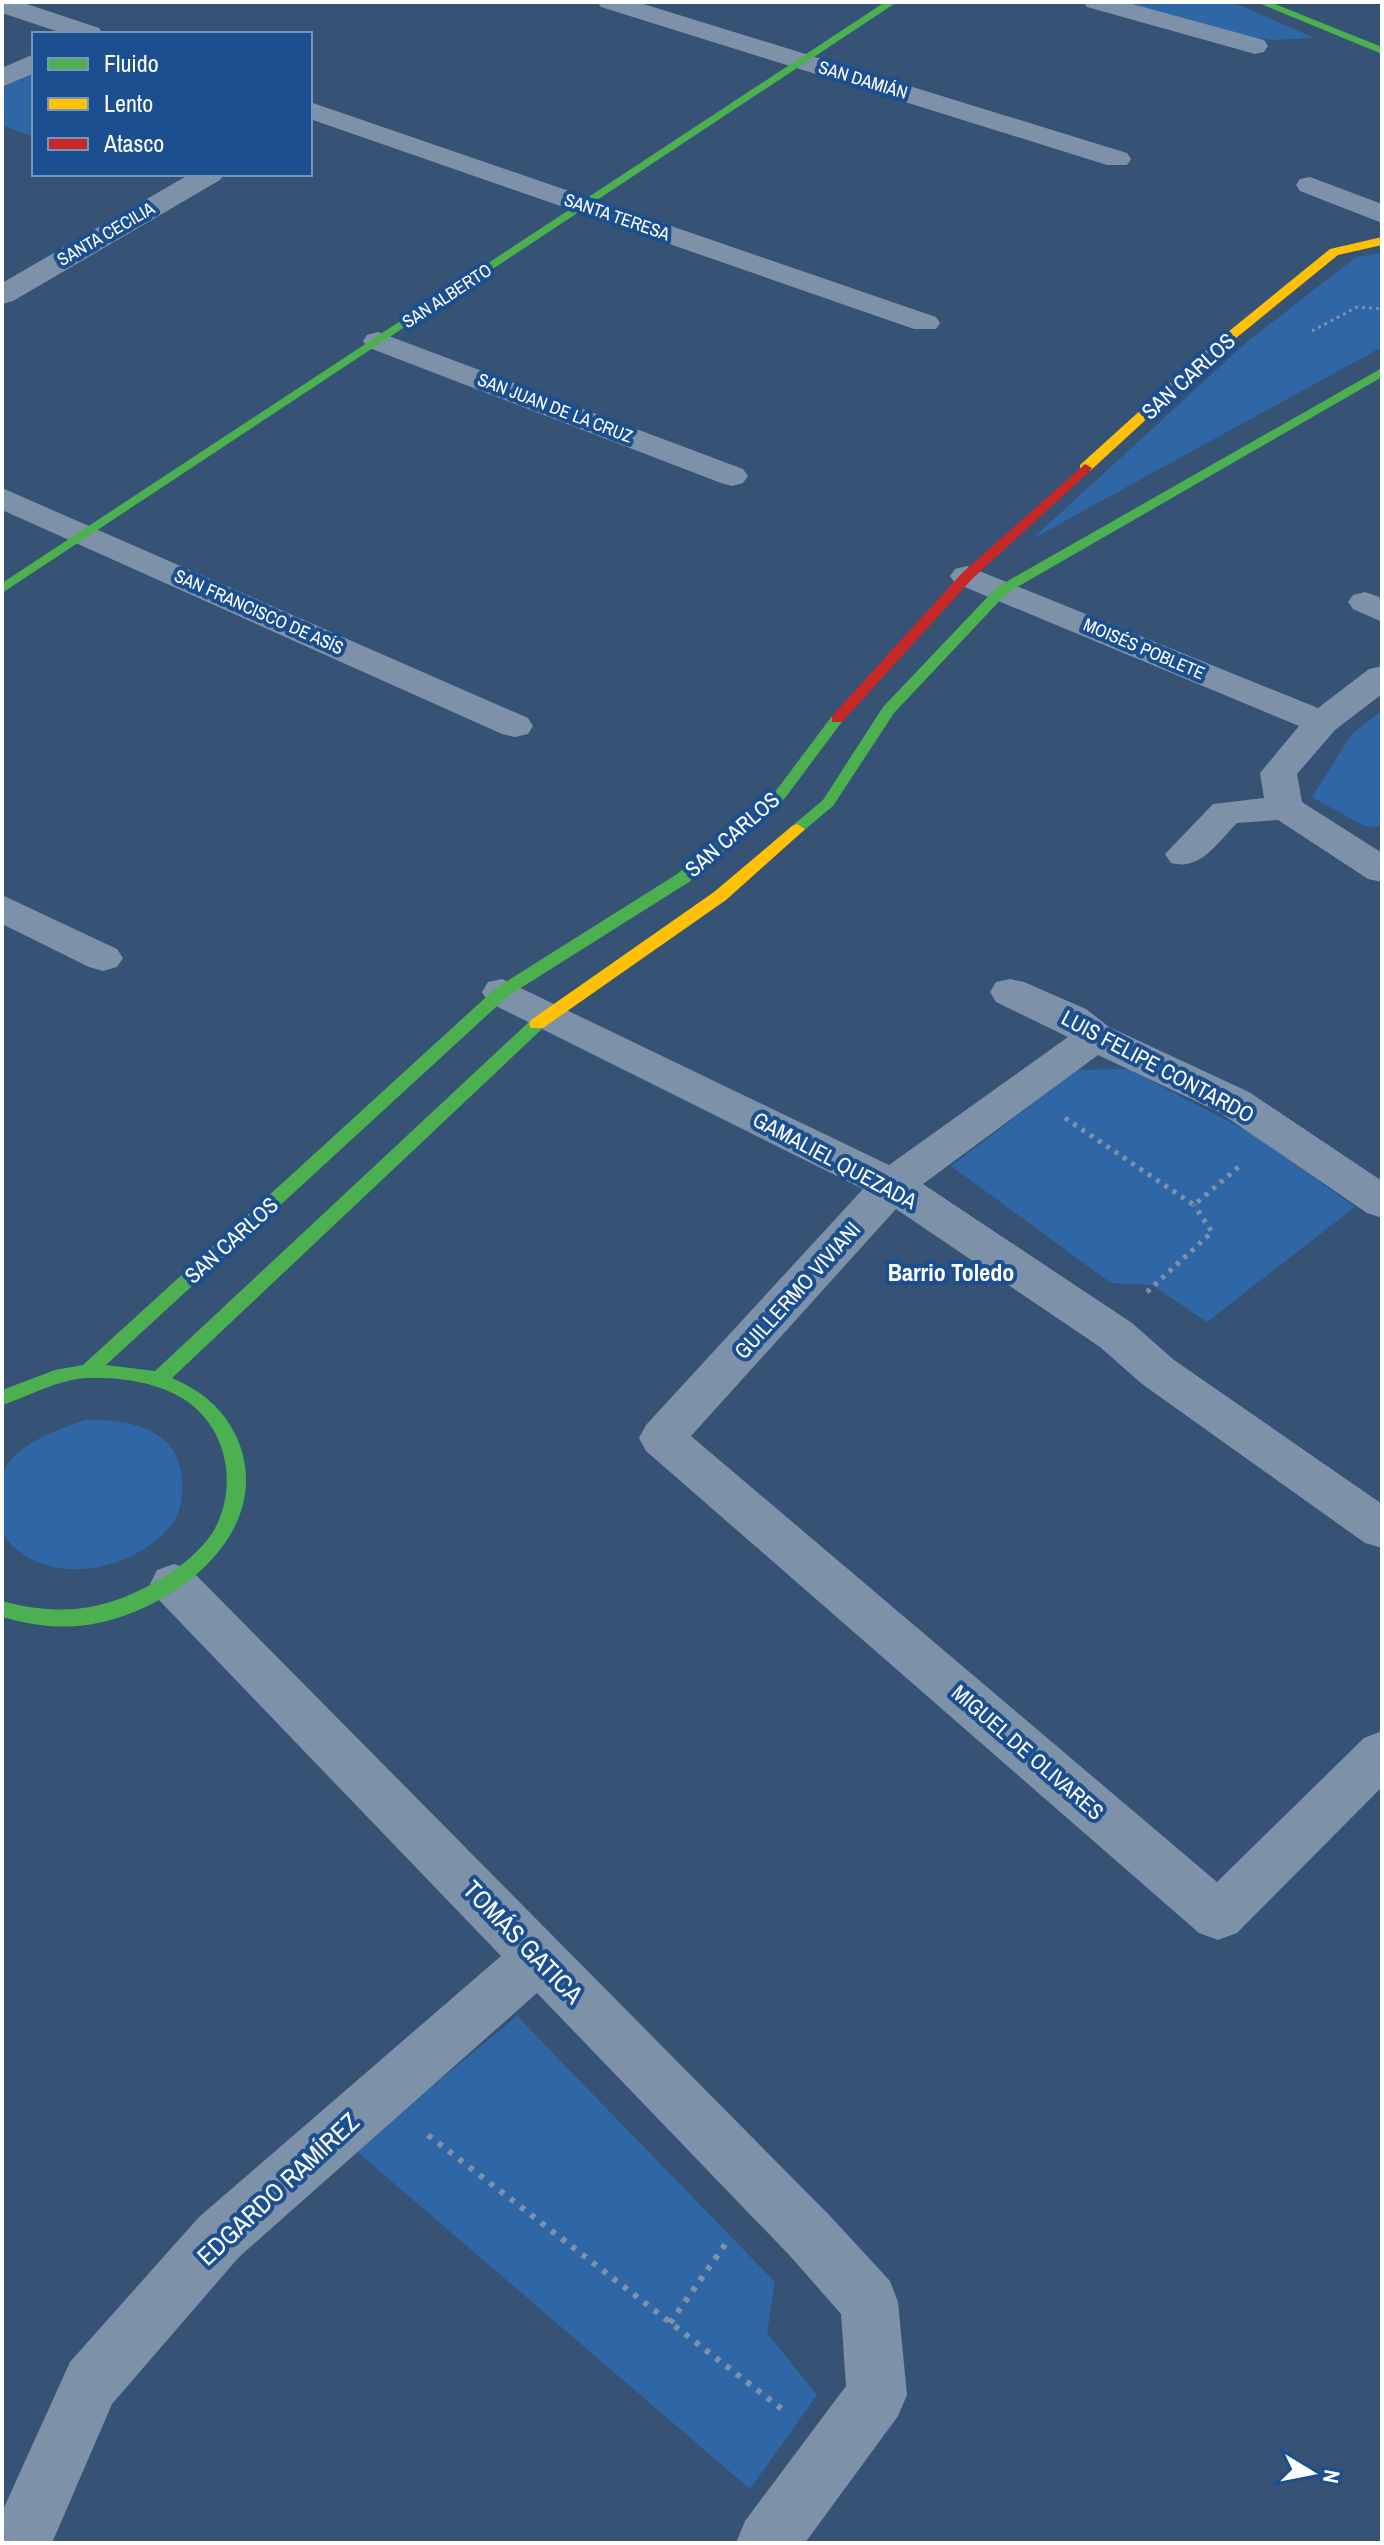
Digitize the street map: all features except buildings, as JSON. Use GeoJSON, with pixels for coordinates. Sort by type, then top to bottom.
{"type":"FeatureCollection","features":[{"type":"Feature","properties":{"kind":"street","name":"SAN DAMIÁN"},"geometry":{"type":"LineString","coordinates":[[610,2],[1117,159]]}},
{"type":"Feature","properties":{"kind":"street","name":"SAN ALBERTO"},"geometry":{"type":"LineString","coordinates":[[2,589],[892,2]]}},
{"type":"Feature","properties":{"kind":"street"},"geometry":{"type":"LineString","coordinates":[[1096,2],[1255,46]]}},
{"type":"Feature","properties":{"kind":"street"},"geometry":{"type":"LineString","coordinates":[[1261,2],[1382,51]]}},
{"type":"Feature","properties":{"kind":"street"},"geometry":{"type":"LineString","coordinates":[[2,4],[83,32]]}},
{"type":"Feature","properties":{"kind":"street"},"geometry":{"type":"LineString","coordinates":[[2,79],[32,63]]}},
{"type":"Feature","properties":{"kind":"street","name":"SANTA TERESA"},"geometry":{"type":"LineString","coordinates":[[312,113],[925,323]]}},
{"type":"Feature","properties":{"kind":"street","name":"SANTA CECILIA"},"geometry":{"type":"LineString","coordinates":[[2,295],[207,176]]}},
{"type":"Feature","properties":{"kind":"street"},"geometry":{"type":"LineString","coordinates":[[1310,185],[1382,214]]}},
{"type":"Feature","properties":{"kind":"street","name":"SAN CARLOS"},"geometry":{"type":"LineString","coordinates":[[88,1371],[502,992],[683,878],[780,795],[850,701],[967,576],[1221,344],[1334,252],[1382,241]]}},
{"type":"Feature","properties":{"kind":"street","name":"SAN JUAN DE LA CRUZ"},"geometry":{"type":"LineString","coordinates":[[378,341],[732,476]]}},
{"type":"Feature","properties":{"kind":"street","name":"SAN CARLOS"},"geometry":{"type":"LineString","coordinates":[[160,1378],[547,1015],[720,896],[828,803],[888,710],[1002,590],[1382,372]]}},
{"type":"Feature","properties":{"kind":"street","name":"SAN FRANCISCO DE ASÍS"},"geometry":{"type":"LineString","coordinates":[[2,498],[515,726]]}},
{"type":"Feature","properties":{"kind":"street","name":"MOISÉS POBLETE"},"geometry":{"type":"LineString","coordinates":[[967,576],[1322,722]]}},
{"type":"Feature","properties":{"kind":"street"},"geometry":{"type":"LineString","coordinates":[[1285,808],[1278,773],[1322,722],[1382,677]]}},
{"type":"Feature","properties":{"kind":"street"},"geometry":{"type":"LineString","coordinates":[[1184,854],[1226,812],[1285,808],[1373,862]]}},
{"type":"Feature","properties":{"kind":"street"},"geometry":{"type":"LineString","coordinates":[[2,908],[103,958]]}},
{"type":"Feature","properties":{"kind":"street","name":"GAMALIEL QUEZADA"},"geometry":{"type":"LineString","coordinates":[[502,992],[892,1185],[1116,1335],[1158,1372],[1382,1529]]}},
{"type":"Feature","properties":{"kind":"street","name":"LUIS FELIPE CONTARDO"},"geometry":{"type":"LineString","coordinates":[[1010,992],[1072,1019],[1095,1037],[1234,1102],[1382,1202]]}},
{"type":"Feature","properties":{"kind":"street","name":"GUILLERMO VIVIANI"},"geometry":{"type":"LineString","coordinates":[[662,1438],[892,1185],[1095,1037]]}},
{"type":"Feature","properties":{"kind":"street"},"geometry":{"type":"LineString","coordinates":[[2,1398],[42,1380],[88,1371],[125,1371],[160,1378],[200,1398],[227,1429],[240,1467],[236,1509],[213,1549],[174,1584],[145,1600],[91,1616],[46,1619],[8,1611],[2,1630]]}},
{"type":"Feature","properties":{"kind":"street","name":"MIGUEL DE OLIVARES"},"geometry":{"type":"LineString","coordinates":[[662,1438],[1218,1916],[1382,1753]]}},
{"type":"Feature","properties":{"kind":"street","name":"TOMÁS GATICA"},"geometry":{"type":"LineString","coordinates":[[174,1584],[869,2302],[877,2395],[835,2450]]}},
{"type":"Feature","properties":{"kind":"street","name":"EDGARDO RAMÍREZ"},"geometry":{"type":"LineString","coordinates":[[20,2543],[91,2383],[219,2237],[538,1958]]}},
{"type":"Feature","properties":{"kind":"street"},"geometry":{"type":"LineString","coordinates":[[767,2543],[835,2450]]}},
{"type":"Feature","properties":{"kind":"path"},"geometry":{"type":"LineString","coordinates":[[1023,1090],[1194,1205],[1212,1232],[1143,1296],[1116,1335]]}},
{"type":"Feature","properties":{"kind":"path"},"geometry":{"type":"LineString","coordinates":[[1194,1205],[1279,1133]]}},
{"type":"Feature","properties":{"kind":"path"},"geometry":{"type":"LineString","coordinates":[[378,2097],[835,2450]]}},
{"type":"Feature","properties":{"kind":"path"},"geometry":{"type":"LineString","coordinates":[[670,2323],[735,2230]]}},
{"type":"Feature","properties":{"kind":"shaded area"},"geometry":{"type":"Polygon","coordinates":[[[1118,2],[1231,2],[1315,38],[1271,40],[1229,33],[1118,2]]]}},
{"type":"Feature","properties":{"kind":"shaded area"},"geometry":{"type":"Polygon","coordinates":[[[32,72],[32,136],[2,125],[2,88],[32,72]]]}},
{"type":"Feature","properties":{"kind":"shaded area"},"geometry":{"type":"Polygon","coordinates":[[[1382,253],[1382,347],[1032,539],[1248,341],[1356,257],[1382,253]]]}},
{"type":"Feature","properties":{"kind":"shaded area"},"geometry":{"type":"Polygon","coordinates":[[[1382,710],[1382,827],[1364,826],[1312,797],[1351,735],[1382,710]]]}},
{"type":"Feature","properties":{"kind":"shaded area"},"geometry":{"type":"Polygon","coordinates":[[[1128,1069],[1253,1134],[1355,1207],[1207,1322],[1152,1285],[1111,1283],[951,1166],[1077,1070],[1128,1069]]]}},
{"type":"Feature","properties":{"kind":"shaded area"},"geometry":{"type":"Polygon","coordinates":[[[86,1420],[134,1425],[149,1430],[172,1448],[182,1479],[180,1509],[175,1520],[155,1541],[115,1563],[69,1569],[47,1565],[27,1556],[6,1538],[2,1525],[2,1476],[7,1465],[25,1447],[50,1433],[86,1420]]]}},
{"type":"Feature","properties":{"kind":"shaded area"},"geometry":{"type":"Polygon","coordinates":[[[517,2016],[775,2282],[767,2333],[817,2395],[750,2489],[355,2150],[517,2016]]]}},
{"type":"Feature","properties":{"kind":"traffic: fast"},"geometry":{"type":"LineString","coordinates":[[2,589],[892,2]]}},
{"type":"Feature","properties":{"kind":"traffic: fast"},"geometry":{"type":"LineString","coordinates":[[1261,2],[1382,51]]}},
{"type":"Feature","properties":{"kind":"traffic: fast"},"geometry":{"type":"LineString","coordinates":[[797,829],[828,803],[888,710],[1002,590],[1382,372]]}},
{"type":"Feature","properties":{"kind":"traffic: fast"},"geometry":{"type":"LineString","coordinates":[[88,1371],[502,992],[683,878],[780,795],[837,719]]}},
{"type":"Feature","properties":{"kind":"traffic: fast"},"geometry":{"type":"LineString","coordinates":[[160,1378],[537,1024]]}},
{"type":"Feature","properties":{"kind":"traffic: fast"},"geometry":{"type":"LineString","coordinates":[[2,1398],[55,1377],[78,1372],[146,1375],[190,1394],[220,1422],[236,1458],[236,1497],[220,1537],[188,1573],[138,1602],[87,1617],[36,1617],[2,1609]]}},
{"type":"Feature","properties":{"kind":"traffic: slow"},"geometry":{"type":"LineString","coordinates":[[1085,468],[1221,344],[1334,252],[1382,241]]}},
{"type":"Feature","properties":{"kind":"traffic: slow"},"geometry":{"type":"LineString","coordinates":[[537,1024],[720,896],[797,829]]}},
{"type":"Feature","properties":{"kind":"traffic: jam"},"geometry":{"type":"LineString","coordinates":[[837,719],[967,576],[1085,468]]}},
{"type":"Feature","properties":{"kind":"district","name":"Barrio Toledo"},"geometry":{"type":"Point","coordinates":[951,1273]}}]}
